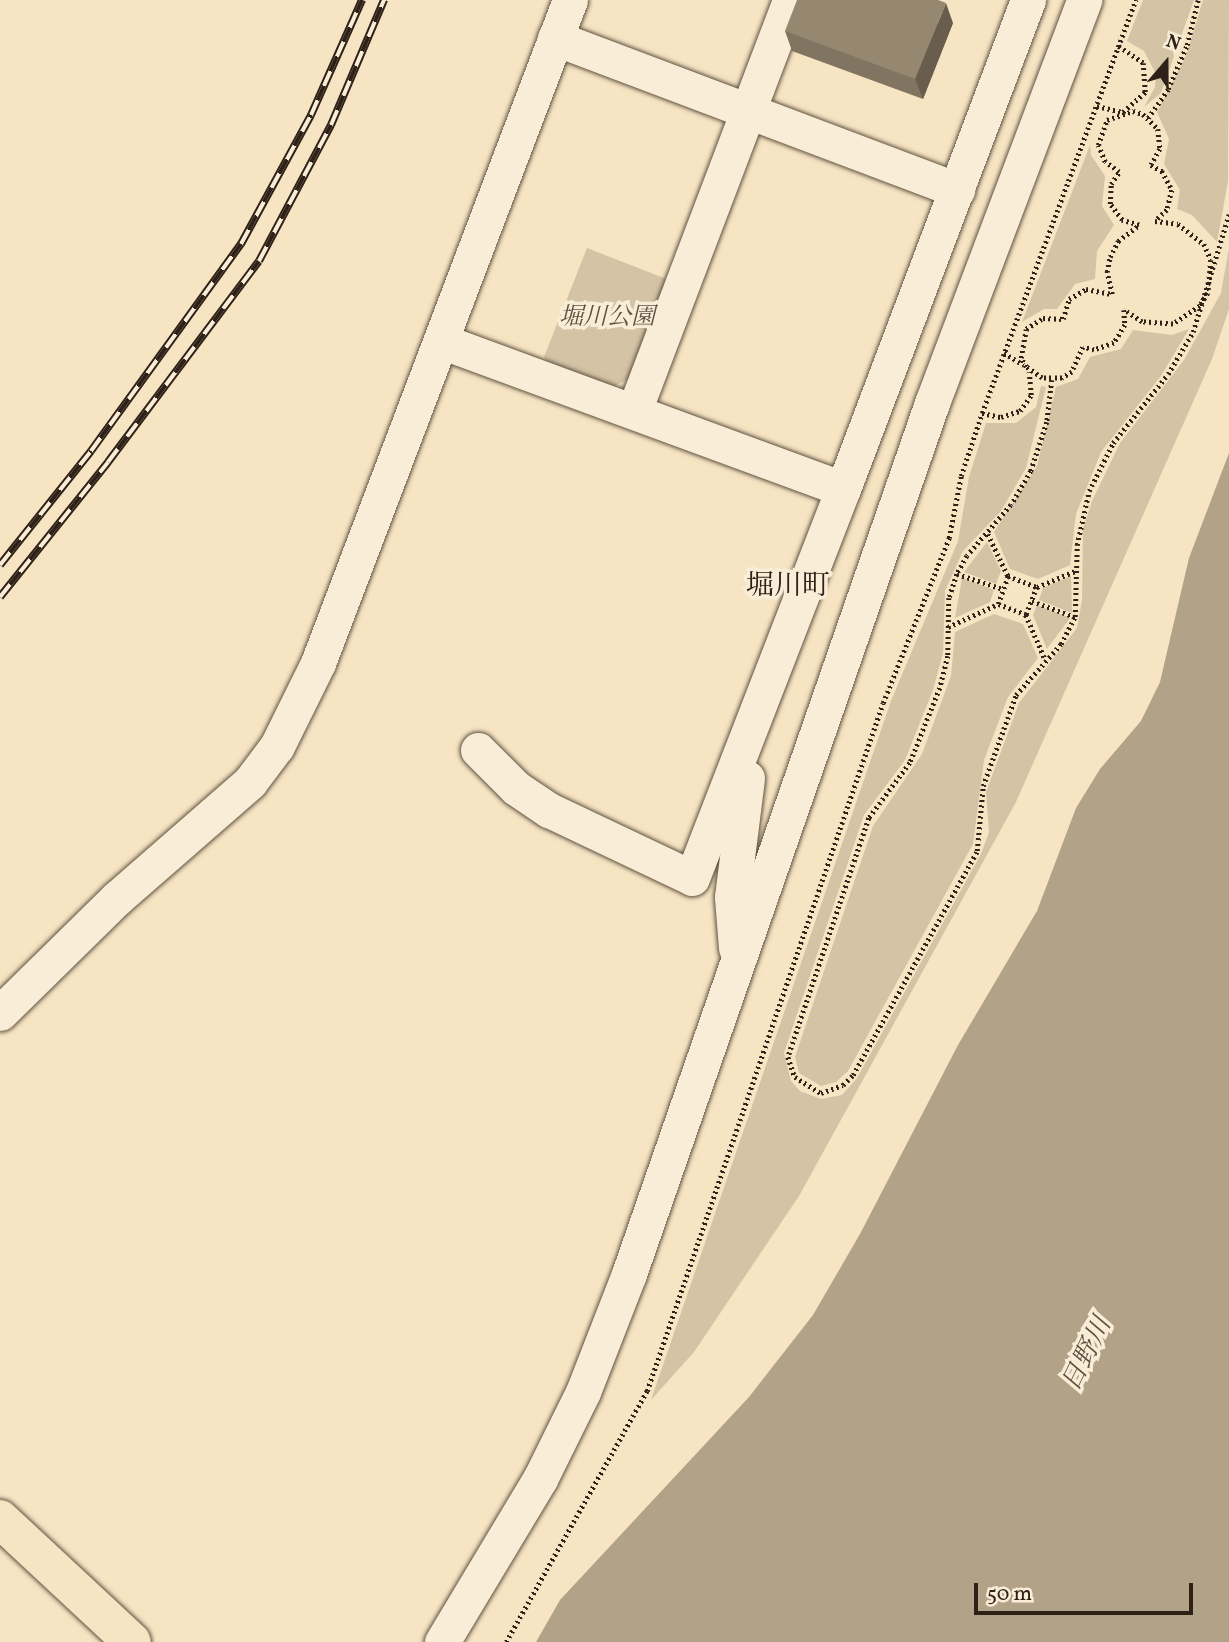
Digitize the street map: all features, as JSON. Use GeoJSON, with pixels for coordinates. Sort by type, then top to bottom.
{"type":"FeatureCollection","features":[{"type":"Feature","properties":{"kind":"main road"},"geometry":{"type":"LineString","coordinates":[[0,1519],[132,1642]]}},
{"type":"Feature","properties":{"kind":"street"},"geometry":{"type":"LineString","coordinates":[[0,1013],[106,908],[250,782],[277,746],[318,663],[570,0]]}},
{"type":"Feature","properties":{"kind":"street"},"geometry":{"type":"LineString","coordinates":[[634,411],[790,0]]}},
{"type":"Feature","properties":{"kind":"street"},"geometry":{"type":"LineString","coordinates":[[478,750],[516,788],[549,810],[692,878],[1028,0]]}},
{"type":"Feature","properties":{"kind":"street"},"geometry":{"type":"LineString","coordinates":[[442,1642],[540,1479],[583,1392],[629,1274],[932,403],[1084,0]]}},
{"type":"Feature","properties":{"kind":"street"},"geometry":{"type":"LineString","coordinates":[[555,38],[957,190]]}},
{"type":"Feature","properties":{"kind":"street"},"geometry":{"type":"LineString","coordinates":[[441,341],[843,489]]}},
{"type":"Feature","properties":{"kind":"street"},"geometry":{"type":"LineString","coordinates":[[737,962],[732,897],[736,842],[765,689]]}},
{"type":"Feature","properties":{"kind":"path"},"geometry":{"type":"LineString","coordinates":[[506,1642],[647,1391],[883,703],[949,538],[961,477],[982,413],[1136,0]]}},
{"type":"Feature","properties":{"kind":"path"},"geometry":{"type":"LineString","coordinates":[[1148,118],[1168,89],[1187,45],[1198,0]]}},
{"type":"Feature","properties":{"kind":"path"},"geometry":{"type":"LineString","coordinates":[[982,413],[1011,416],[1027,404],[1032,385],[1020,348],[1026,329],[1043,318],[1063,319],[1069,299],[1086,289],[1112,294],[1107,272],[1110,257],[1118,241],[1139,225],[1115,213],[1109,194],[1119,172],[1105,163],[1098,145],[1107,120],[1139,100],[1147,82],[1143,63],[1118,46]]}},
{"type":"Feature","properties":{"kind":"path"},"geometry":{"type":"LineString","coordinates":[[1004,353],[1052,380],[1072,372],[1083,347],[1094,350],[1114,343],[1125,325],[1124,310],[1142,322],[1173,324],[1200,306],[1208,293],[1211,260],[1204,244],[1178,224],[1155,221],[1167,211],[1172,190],[1162,171],[1151,165],[1161,139],[1148,118],[1097,106]]}},
{"type":"Feature","properties":{"kind":"path"},"geometry":{"type":"LineString","coordinates":[[1052,380],[1046,422],[1031,471],[957,574],[949,598],[948,656],[940,688],[914,756],[869,818],[788,1057],[795,1077],[821,1093],[844,1086],[853,1075],[977,851],[987,773],[1016,695],[1045,659],[1061,645],[1075,617],[1075,570],[1082,513],[1097,470],[1183,352],[1208,293],[1229,214]]}},
{"type":"Feature","properties":{"kind":"path"},"geometry":{"type":"LineString","coordinates":[[988,534],[1008,576],[1037,587],[1075,570]]}},
{"type":"Feature","properties":{"kind":"path"},"geometry":{"type":"LineString","coordinates":[[957,574],[1003,589]]}},
{"type":"Feature","properties":{"kind":"path"},"geometry":{"type":"LineString","coordinates":[[998,604],[1008,576]]}},
{"type":"Feature","properties":{"kind":"path"},"geometry":{"type":"LineString","coordinates":[[1037,587],[1027,615],[1045,659]]}},
{"type":"Feature","properties":{"kind":"path"},"geometry":{"type":"LineString","coordinates":[[1032,601],[1075,617]]}},
{"type":"Feature","properties":{"kind":"path"},"geometry":{"type":"LineString","coordinates":[[948,627],[998,604],[1027,615]]}},
{"type":"Feature","properties":{"kind":"green space"},"geometry":{"type":"Polygon","coordinates":[[[1143,0],[1194,0],[1161,93],[1144,107],[1155,87],[1156,74],[1144,51],[1127,41],[1143,0]]]}},
{"type":"Feature","properties":{"kind":"green space"},"geometry":{"type":"Polygon","coordinates":[[[1203,0],[1229,0],[1228,181],[1217,242],[1192,215],[1177,209],[1180,190],[1164,164],[1169,139],[1157,112],[1186,56],[1203,0]]]}},
{"type":"Feature","properties":{"kind":"green space"},"geometry":{"type":"Polygon","coordinates":[[[1090,145],[1091,155],[1105,176],[1102,206],[1114,225],[1097,251],[1095,279],[1075,284],[1057,309],[1044,309],[1022,322],[1090,145]]]}},
{"type":"Feature","properties":{"kind":"green space","name":"堀川公園"},"geometry":{"type":"Polygon","coordinates":[[[587,248],[669,280],[631,378],[610,388],[548,364],[544,357],[587,248]]]}},
{"type":"Feature","properties":{"kind":"green space"},"geometry":{"type":"Polygon","coordinates":[[[1229,248],[1229,309],[1212,359],[1016,802],[799,1196],[694,1352],[651,1400],[891,701],[958,541],[969,477],[986,423],[1016,423],[1036,407],[1041,386],[1046,387],[1026,468],[1001,511],[963,551],[945,591],[943,653],[933,690],[905,760],[864,815],[784,1053],[791,1081],[800,1091],[821,1099],[842,1095],[857,1078],[981,854],[989,832],[986,792],[1019,703],[1077,628],[1082,600],[1083,529],[1092,501],[1120,443],[1184,360],[1221,293],[1229,248]]]}},
{"type":"Feature","properties":{"kind":"green space"},"geometry":{"type":"Polygon","coordinates":[[[1189,329],[1161,376],[1101,452],[1076,514],[1070,565],[1038,579],[1010,569],[994,532],[1037,466],[1056,387],[1078,379],[1090,357],[1121,349],[1133,330],[1172,335],[1189,329]]]}},
{"type":"Feature","properties":{"kind":"green space"},"geometry":{"type":"Polygon","coordinates":[[[987,542],[1001,571],[996,584],[964,572],[987,542]]]}},
{"type":"Feature","properties":{"kind":"green space"},"geometry":{"type":"Polygon","coordinates":[[[1071,576],[1072,613],[1039,600],[1043,588],[1071,576]]]}},
{"type":"Feature","properties":{"kind":"green space"},"geometry":{"type":"Polygon","coordinates":[[[962,578],[994,590],[990,602],[955,618],[962,578]]]}},
{"type":"Feature","properties":{"kind":"green space"},"geometry":{"type":"Polygon","coordinates":[[[1037,605],[1070,618],[1047,649],[1033,615],[1037,605]]]}},
{"type":"Feature","properties":{"kind":"green space"},"geometry":{"type":"Polygon","coordinates":[[[994,614],[1023,624],[1038,658],[1008,697],[984,760],[973,844],[848,1071],[836,1082],[821,1086],[799,1073],[795,1057],[873,826],[922,754],[951,676],[955,632],[994,614]]]}},
{"type":"Feature","properties":{"kind":"water","name":"日野川"},"geometry":{"type":"Polygon","coordinates":[[[1229,453],[1229,1642],[536,1642],[560,1600],[749,1397],[813,1315],[860,1234],[958,1045],[1037,911],[1076,808],[1100,769],[1141,721],[1160,682],[1189,558],[1229,453]]]}},
{"type":"Feature","properties":{"kind":"building"},"geometry":{"type":"Polygon","coordinates":[[[797,0],[938,0],[946,3],[915,79],[785,31],[797,0]]]}},
{"type":"Feature","properties":{"kind":"railway"},"geometry":{"type":"LineString","coordinates":[[0,565],[91,451],[241,244],[311,115],[362,0]]}},
{"type":"Feature","properties":{"kind":"railway"},"geometry":{"type":"LineString","coordinates":[[0,597],[108,462],[259,261],[331,125],[384,0]]}},
{"type":"Feature","properties":{"kind":"district","name":"堀川町"},"geometry":{"type":"Point","coordinates":[788,587]}}]}
